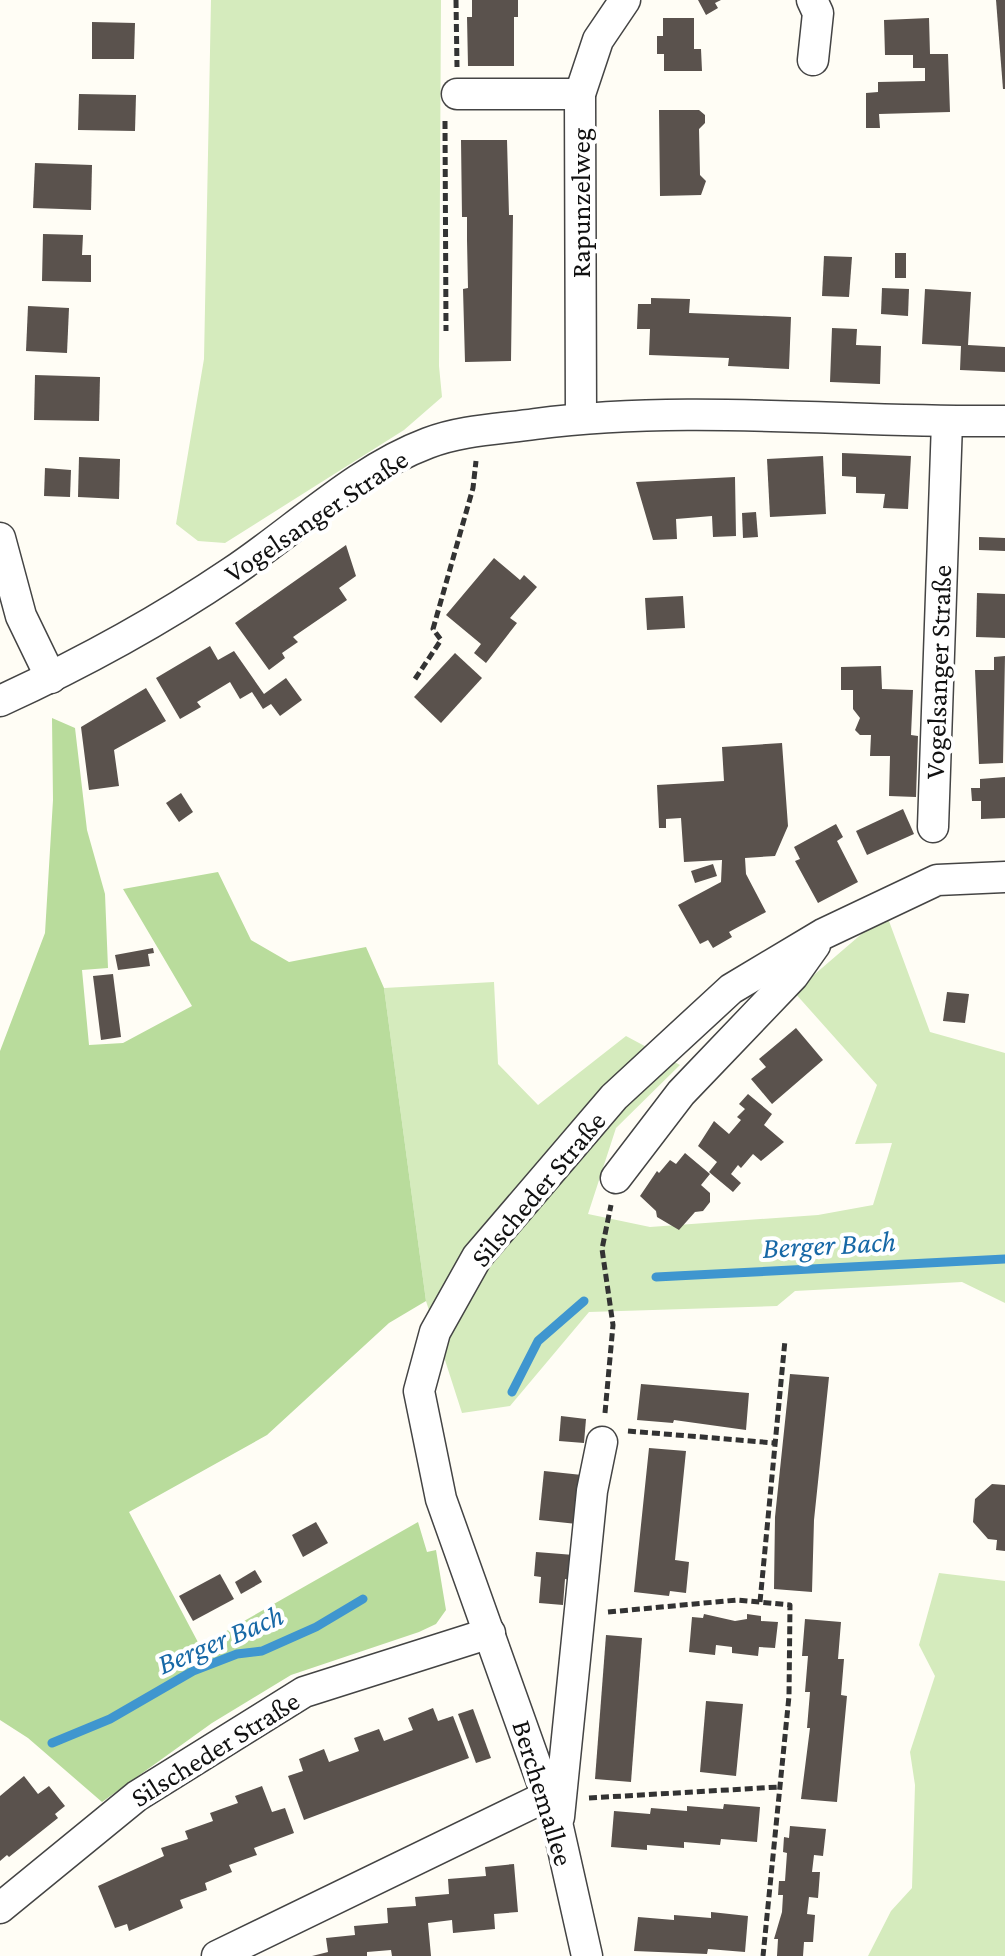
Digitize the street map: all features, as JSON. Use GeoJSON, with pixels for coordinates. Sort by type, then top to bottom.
{"type":"FeatureCollection","features":[{"type":"Feature","properties":{"kind":"street","name":"Rapunzelweg"},"geometry":{"type":"LineString","coordinates":[[581,418],[580,94],[598,40],[625,0]]}},
{"type":"Feature","properties":{"kind":"street"},"geometry":{"type":"LineString","coordinates":[[812,0],[818,13],[813,60]]}},
{"type":"Feature","properties":{"kind":"street"},"geometry":{"type":"LineString","coordinates":[[457,94],[580,94]]}},
{"type":"Feature","properties":{"kind":"street","name":"Vogelsanger Straße"},"geometry":{"type":"LineString","coordinates":[[0,701],[51,678],[155,622],[233,572],[365,477],[428,443],[480,431],[581,418],[756,413],[947,422],[1005,421]]}},
{"type":"Feature","properties":{"kind":"street","name":"Vogelsanger Straße"},"geometry":{"type":"LineString","coordinates":[[933,827],[947,422]]}},
{"type":"Feature","properties":{"kind":"street"},"geometry":{"type":"LineString","coordinates":[[0,538],[21,616],[51,678]]}},
{"type":"Feature","properties":{"kind":"street","name":"Silscheder Straße"},"geometry":{"type":"LineString","coordinates":[[0,1908],[137,1796],[304,1692],[490,1633],[441,1499],[419,1391],[435,1332],[477,1257],[614,1097],[731,989],[823,934],[937,880],[1005,877]]}},
{"type":"Feature","properties":{"kind":"street"},"geometry":{"type":"LineString","coordinates":[[616,1178],[681,1093],[793,976],[823,934]]}},
{"type":"Feature","properties":{"kind":"street"},"geometry":{"type":"LineString","coordinates":[[217,1956],[554,1795],[580,1614],[592,1491],[603,1435]]}},
{"type":"Feature","properties":{"kind":"street","name":"Berchemallee"},"geometry":{"type":"LineString","coordinates":[[490,1633],[554,1795],[558,1827],[587,1956]]}},
{"type":"Feature","properties":{"kind":"path"},"geometry":{"type":"LineString","coordinates":[[446,331],[445,94],[457,94],[456,0]]}},
{"type":"Feature","properties":{"kind":"path"},"geometry":{"type":"LineString","coordinates":[[415,679],[441,640],[433,629],[473,488],[480,431]]}},
{"type":"Feature","properties":{"kind":"path"},"geometry":{"type":"LineString","coordinates":[[616,1178],[602,1249],[613,1325],[603,1435],[775,1443]]}},
{"type":"Feature","properties":{"kind":"path"},"geometry":{"type":"LineString","coordinates":[[760,1602],[785,1340]]}},
{"type":"Feature","properties":{"kind":"path"},"geometry":{"type":"LineString","coordinates":[[580,1614],[737,1600],[790,1605],[789,1696],[763,1956]]}},
{"type":"Feature","properties":{"kind":"path"},"geometry":{"type":"LineString","coordinates":[[554,1795],[583,1799],[779,1787]]}},
{"type":"Feature","properties":{"kind":"green space"},"geometry":{"type":"Polygon","coordinates":[[[211,0],[441,0],[439,366],[442,397],[404,430],[225,543],[198,541],[176,524],[204,359],[211,0]]]}},
{"type":"Feature","properties":{"kind":"green space"},"geometry":{"type":"Polygon","coordinates":[[[52,718],[75,728],[87,830],[105,894],[108,968],[82,970],[89,1045],[123,1043],[192,1006],[123,889],[218,872],[251,940],[289,962],[366,947],[384,988],[426,1301],[389,1323],[267,1435],[129,1512],[200,1646],[418,1522],[427,1552],[436,1550],[446,1610],[436,1624],[419,1632],[291,1675],[212,1723],[102,1802],[28,1738],[0,1720],[0,1051],[45,933],[53,800],[52,718]]]}},
{"type":"Feature","properties":{"kind":"green space"},"geometry":{"type":"Polygon","coordinates":[[[886,913],[930,1032],[1005,1053],[1005,1303],[962,1282],[795,1291],[777,1306],[589,1312],[510,1406],[462,1413],[426,1301],[384,988],[494,982],[498,1064],[538,1105],[626,1036],[680,1065],[616,1128],[588,1214],[650,1227],[818,1215],[873,1205],[892,1143],[855,1144],[877,1085],[794,992],[886,913]]]}},
{"type":"Feature","properties":{"kind":"green space"},"geometry":{"type":"Polygon","coordinates":[[[939,1573],[1005,1581],[1005,1956],[868,1956],[891,1911],[912,1888],[915,1785],[910,1752],[935,1676],[919,1645],[939,1573]]]}},
{"type":"Feature","properties":{"kind":"building"},"geometry":{"type":"Polygon","coordinates":[[[472,0],[518,0],[518,17],[514,17],[514,66],[468,66],[467,17],[472,17],[472,0]]]}},
{"type":"Feature","properties":{"kind":"building"},"geometry":{"type":"Polygon","coordinates":[[[698,0],[721,0],[715,3],[718,8],[706,15],[698,0]]]}},
{"type":"Feature","properties":{"kind":"building"},"geometry":{"type":"Polygon","coordinates":[[[996,0],[1005,0],[1005,89],[1003,89],[996,0]]]}},
{"type":"Feature","properties":{"kind":"building"},"geometry":{"type":"Polygon","coordinates":[[[663,18],[694,18],[694,49],[701,49],[702,71],[664,71],[664,54],[657,54],[657,36],[663,36],[663,18]]]}},
{"type":"Feature","properties":{"kind":"building"},"geometry":{"type":"Polygon","coordinates":[[[929,18],[930,54],[948,54],[950,112],[879,114],[880,128],[866,128],[866,93],[878,92],[878,82],[925,81],[925,68],[913,68],[913,55],[885,55],[884,20],[929,18]]]}},
{"type":"Feature","properties":{"kind":"building"},"geometry":{"type":"Polygon","coordinates":[[[92,22],[135,23],[134,59],[92,59],[92,22]]]}},
{"type":"Feature","properties":{"kind":"building"},"geometry":{"type":"Polygon","coordinates":[[[79,94],[136,95],[135,131],[78,130],[79,94]]]}},
{"type":"Feature","properties":{"kind":"building"},"geometry":{"type":"Polygon","coordinates":[[[659,110],[699,110],[705,115],[705,123],[699,129],[700,175],[706,181],[701,195],[660,196],[659,110]]]}},
{"type":"Feature","properties":{"kind":"building"},"geometry":{"type":"Polygon","coordinates":[[[461,140],[507,140],[509,215],[513,215],[511,361],[465,362],[463,289],[468,288],[467,217],[462,217],[461,140]]]}},
{"type":"Feature","properties":{"kind":"building"},"geometry":{"type":"Polygon","coordinates":[[[35,163],[92,165],[91,210],[33,208],[35,163]]]}},
{"type":"Feature","properties":{"kind":"building"},"geometry":{"type":"Polygon","coordinates":[[[43,234],[83,235],[82,255],[91,255],[91,282],[42,281],[43,234]]]}},
{"type":"Feature","properties":{"kind":"building"},"geometry":{"type":"Polygon","coordinates":[[[895,253],[906,253],[906,278],[895,278],[895,253]]]}},
{"type":"Feature","properties":{"kind":"building"},"geometry":{"type":"Polygon","coordinates":[[[824,256],[852,257],[849,297],[822,296],[824,256]]]}},
{"type":"Feature","properties":{"kind":"building"},"geometry":{"type":"Polygon","coordinates":[[[882,288],[909,289],[908,316],[881,314],[882,288]]]}},
{"type":"Feature","properties":{"kind":"building"},"geometry":{"type":"Polygon","coordinates":[[[925,289],[971,292],[968,345],[1005,347],[1005,372],[960,370],[961,346],[922,344],[925,289]]]}},
{"type":"Feature","properties":{"kind":"building"},"geometry":{"type":"Polygon","coordinates":[[[651,298],[690,299],[689,313],[791,317],[789,369],[728,366],[729,358],[649,355],[650,329],[637,329],[638,304],[651,304],[651,298]]]}},
{"type":"Feature","properties":{"kind":"building"},"geometry":{"type":"Polygon","coordinates":[[[28,306],[69,308],[67,353],[26,351],[28,306]]]}},
{"type":"Feature","properties":{"kind":"building"},"geometry":{"type":"Polygon","coordinates":[[[832,328],[857,329],[856,345],[881,346],[880,384],[830,382],[832,328]]]}},
{"type":"Feature","properties":{"kind":"building"},"geometry":{"type":"Polygon","coordinates":[[[35,375],[100,377],[99,421],[34,420],[35,375]]]}},
{"type":"Feature","properties":{"kind":"building"},"geometry":{"type":"Polygon","coordinates":[[[842,453],[911,456],[908,509],[883,508],[885,494],[856,493],[856,477],[842,476],[842,453]]]}},
{"type":"Feature","properties":{"kind":"building"},"geometry":{"type":"Polygon","coordinates":[[[823,456],[826,514],[770,517],[767,459],[823,456]]]}},
{"type":"Feature","properties":{"kind":"building"},"geometry":{"type":"Polygon","coordinates":[[[79,457],[120,459],[119,499],[78,497],[79,457]]]}},
{"type":"Feature","properties":{"kind":"building"},"geometry":{"type":"Polygon","coordinates":[[[45,468],[71,470],[70,497],[44,496],[45,468]]]}},
{"type":"Feature","properties":{"kind":"building"},"geometry":{"type":"Polygon","coordinates":[[[735,477],[736,536],[713,537],[712,516],[676,519],[677,539],[653,540],[636,482],[735,477]]]}},
{"type":"Feature","properties":{"kind":"building"},"geometry":{"type":"Polygon","coordinates":[[[756,512],[758,537],[743,538],[742,513],[756,512]]]}},
{"type":"Feature","properties":{"kind":"building"},"geometry":{"type":"Polygon","coordinates":[[[979,537],[1005,538],[1005,551],[979,550],[979,537]]]}},
{"type":"Feature","properties":{"kind":"building"},"geometry":{"type":"Polygon","coordinates":[[[346,545],[356,576],[339,588],[347,600],[293,637],[298,642],[282,653],[285,658],[269,670],[235,623],[346,545]]]}},
{"type":"Feature","properties":{"kind":"building"},"geometry":{"type":"Polygon","coordinates":[[[494,558],[520,580],[524,575],[537,587],[510,618],[517,623],[486,663],[474,653],[481,644],[446,615],[494,558]]]}},
{"type":"Feature","properties":{"kind":"building"},"geometry":{"type":"Polygon","coordinates":[[[977,593],[1005,594],[1005,638],[976,637],[977,593]]]}},
{"type":"Feature","properties":{"kind":"building"},"geometry":{"type":"Polygon","coordinates":[[[683,596],[685,628],[647,630],[645,598],[683,596]]]}},
{"type":"Feature","properties":{"kind":"building"},"geometry":{"type":"Polygon","coordinates":[[[210,646],[218,660],[234,651],[264,694],[286,678],[302,700],[280,716],[271,704],[263,709],[252,692],[240,699],[230,682],[197,702],[201,707],[180,719],[156,678],[210,646]]]}},
{"type":"Feature","properties":{"kind":"building"},"geometry":{"type":"Polygon","coordinates":[[[455,653],[482,678],[441,723],[414,697],[455,653]]]}},
{"type":"Feature","properties":{"kind":"building"},"geometry":{"type":"Polygon","coordinates":[[[1005,656],[1003,763],[979,764],[975,670],[994,670],[994,657],[1005,656]]]}},
{"type":"Feature","properties":{"kind":"building"},"geometry":{"type":"Polygon","coordinates":[[[881,666],[882,689],[913,690],[911,735],[918,736],[916,797],[889,796],[890,756],[870,756],[871,735],[860,735],[855,730],[860,718],[853,709],[853,690],[841,690],[841,667],[881,666]]]}},
{"type":"Feature","properties":{"kind":"building"},"geometry":{"type":"Polygon","coordinates":[[[146,688],[166,721],[114,750],[119,786],[89,790],[81,727],[146,688]]]}},
{"type":"Feature","properties":{"kind":"building"},"geometry":{"type":"Polygon","coordinates":[[[782,743],[788,826],[775,856],[745,858],[746,874],[766,912],[729,932],[732,937],[713,948],[708,940],[700,944],[678,905],[721,882],[722,860],[684,862],[681,818],[666,819],[666,828],[659,828],[657,785],[724,781],[722,747],[782,743]]]}},
{"type":"Feature","properties":{"kind":"building"},"geometry":{"type":"Polygon","coordinates":[[[1005,777],[1005,818],[981,819],[981,801],[972,801],[971,788],[980,788],[980,779],[1005,777]]]}},
{"type":"Feature","properties":{"kind":"building"},"geometry":{"type":"Polygon","coordinates":[[[181,793],[193,812],[179,822],[166,803],[181,793]]]}},
{"type":"Feature","properties":{"kind":"building"},"geometry":{"type":"Polygon","coordinates":[[[903,809],[914,834],[867,855],[856,831],[903,809]]]}},
{"type":"Feature","properties":{"kind":"building"},"geometry":{"type":"Polygon","coordinates":[[[836,824],[843,837],[837,841],[858,882],[818,903],[795,861],[800,859],[794,847],[836,824]]]}},
{"type":"Feature","properties":{"kind":"building"},"geometry":{"type":"Polygon","coordinates":[[[713,864],[717,876],[695,883],[691,871],[713,864]]]}},
{"type":"Feature","properties":{"kind":"building"},"geometry":{"type":"Polygon","coordinates":[[[153,948],[154,953],[148,954],[150,966],[118,970],[115,955],[153,948]]]}},
{"type":"Feature","properties":{"kind":"building"},"geometry":{"type":"Polygon","coordinates":[[[113,974],[121,1037],[101,1040],[93,976],[113,974]]]}},
{"type":"Feature","properties":{"kind":"building"},"geometry":{"type":"Polygon","coordinates":[[[947,992],[969,994],[965,1023],[943,1021],[947,992]]]}},
{"type":"Feature","properties":{"kind":"building"},"geometry":{"type":"Polygon","coordinates":[[[796,1028],[823,1060],[772,1104],[751,1079],[766,1067],[759,1059],[796,1028]]]}},
{"type":"Feature","properties":{"kind":"building"},"geometry":{"type":"Polygon","coordinates":[[[748,1094],[772,1114],[764,1125],[784,1142],[761,1161],[753,1154],[741,1168],[738,1165],[731,1174],[741,1183],[733,1192],[709,1172],[717,1162],[698,1146],[714,1121],[729,1134],[741,1120],[737,1117],[745,1109],[739,1104],[748,1094]]]}},
{"type":"Feature","properties":{"kind":"building"},"geometry":{"type":"Polygon","coordinates":[[[685,1153],[710,1174],[701,1185],[710,1193],[710,1202],[703,1211],[695,1212],[679,1230],[657,1217],[656,1211],[640,1196],[657,1171],[659,1173],[670,1160],[676,1164],[685,1153]]]}},
{"type":"Feature","properties":{"kind":"building"},"geometry":{"type":"Polygon","coordinates":[[[790,1374],[829,1377],[814,1520],[812,1592],[774,1589],[775,1517],[790,1374]]]}},
{"type":"Feature","properties":{"kind":"building"},"geometry":{"type":"Polygon","coordinates":[[[641,1384],[749,1393],[746,1430],[674,1420],[673,1423],[637,1420],[641,1384]]]}},
{"type":"Feature","properties":{"kind":"building"},"geometry":{"type":"Polygon","coordinates":[[[561,1416],[586,1419],[584,1443],[559,1441],[561,1416]]]}},
{"type":"Feature","properties":{"kind":"building"},"geometry":{"type":"Polygon","coordinates":[[[649,1448],[686,1451],[675,1560],[689,1562],[686,1593],[670,1591],[669,1596],[634,1592],[649,1448]]]}},
{"type":"Feature","properties":{"kind":"building"},"geometry":{"type":"Polygon","coordinates":[[[544,1471],[582,1475],[577,1524],[539,1520],[544,1471]]]}},
{"type":"Feature","properties":{"kind":"building"},"geometry":{"type":"Polygon","coordinates":[[[992,1484],[1005,1485],[1005,1551],[996,1550],[997,1540],[988,1539],[973,1522],[975,1499],[992,1484]]]}},
{"type":"Feature","properties":{"kind":"building"},"geometry":{"type":"Polygon","coordinates":[[[316,1522],[328,1543],[303,1557],[292,1535],[316,1522]]]}},
{"type":"Feature","properties":{"kind":"building"},"geometry":{"type":"Polygon","coordinates":[[[536,1552],[574,1555],[572,1580],[565,1579],[563,1605],[539,1603],[541,1577],[534,1576],[536,1552]]]}},
{"type":"Feature","properties":{"kind":"building"},"geometry":{"type":"Polygon","coordinates":[[[255,1570],[262,1582],[241,1594],[235,1582],[255,1570]]]}},
{"type":"Feature","properties":{"kind":"building"},"geometry":{"type":"Polygon","coordinates":[[[220,1574],[234,1599],[193,1621],[179,1596],[220,1574]]]}},
{"type":"Feature","properties":{"kind":"building"},"geometry":{"type":"Polygon","coordinates":[[[704,1614],[735,1621],[747,1619],[747,1614],[761,1616],[761,1621],[778,1622],[775,1648],[759,1647],[758,1656],[732,1653],[732,1647],[716,1645],[715,1655],[689,1652],[692,1617],[703,1618],[704,1614]]]}},
{"type":"Feature","properties":{"kind":"building"},"geometry":{"type":"Polygon","coordinates":[[[805,1619],[841,1622],[838,1659],[844,1659],[841,1695],[847,1696],[837,1802],[801,1799],[810,1728],[807,1728],[810,1692],[805,1692],[808,1656],[802,1656],[805,1619]]]}},
{"type":"Feature","properties":{"kind":"building"},"geometry":{"type":"Polygon","coordinates":[[[606,1635],[642,1638],[631,1782],[595,1779],[606,1635]]]}},
{"type":"Feature","properties":{"kind":"building"},"geometry":{"type":"Polygon","coordinates":[[[706,1701],[743,1704],[736,1776],[700,1772],[706,1701]]]}},
{"type":"Feature","properties":{"kind":"building"},"geometry":{"type":"Polygon","coordinates":[[[433,1708],[438,1721],[453,1716],[469,1758],[304,1820],[288,1776],[303,1771],[299,1759],[324,1749],[329,1762],[359,1751],[354,1738],[379,1729],[384,1741],[413,1730],[408,1718],[433,1708]]]}},
{"type":"Feature","properties":{"kind":"building"},"geometry":{"type":"Polygon","coordinates":[[[473,1709],[491,1758],[476,1763],[458,1714],[473,1709]]]}},
{"type":"Feature","properties":{"kind":"building"},"geometry":{"type":"Polygon","coordinates":[[[24,1776],[38,1794],[49,1786],[65,1806],[55,1814],[58,1818],[0,1861],[0,1796],[24,1776]]]}},
{"type":"Feature","properties":{"kind":"building"},"geometry":{"type":"Polygon","coordinates":[[[262,1786],[272,1812],[285,1808],[294,1833],[254,1848],[257,1855],[229,1865],[232,1872],[205,1883],[207,1890],[180,1900],[183,1908],[129,1931],[127,1924],[115,1928],[98,1886],[164,1856],[161,1848],[188,1839],[185,1831],[213,1821],[210,1813],[238,1803],[235,1796],[262,1786]]]}},
{"type":"Feature","properties":{"kind":"building"},"geometry":{"type":"Polygon","coordinates":[[[724,1804],[760,1807],[757,1842],[721,1839],[720,1845],[684,1842],[684,1848],[647,1845],[647,1850],[611,1847],[614,1811],[650,1814],[651,1808],[687,1811],[687,1806],[723,1809],[724,1804]]]}},
{"type":"Feature","properties":{"kind":"building"},"geometry":{"type":"Polygon","coordinates":[[[790,1826],[826,1829],[823,1856],[814,1855],[812,1872],[820,1872],[818,1898],[809,1897],[807,1914],[815,1915],[813,1942],[804,1942],[803,1956],[777,1956],[778,1939],[774,1939],[782,1912],[783,1895],[778,1895],[779,1881],[785,1881],[787,1853],[783,1852],[784,1837],[789,1838],[790,1826]]]}},
{"type":"Feature","properties":{"kind":"building"},"geometry":{"type":"Polygon","coordinates":[[[514,1864],[518,1912],[494,1914],[495,1929],[453,1933],[452,1920],[428,1923],[431,1956],[392,1956],[391,1950],[367,1952],[367,1956],[312,1956],[328,1952],[326,1938],[355,1935],[354,1926],[388,1923],[387,1908],[416,1906],[415,1897],[449,1894],[448,1879],[486,1876],[485,1867],[514,1864]]]}},
{"type":"Feature","properties":{"kind":"building"},"geometry":{"type":"Polygon","coordinates":[[[711,1912],[748,1916],[745,1952],[708,1949],[707,1954],[634,1951],[638,1917],[674,1920],[674,1915],[711,1918],[711,1912]]]}},
{"type":"Feature","properties":{"kind":"waterway","name":"Berger Bach"},"geometry":{"type":"LineString","coordinates":[[656,1277],[1005,1259]]}},
{"type":"Feature","properties":{"kind":"waterway","name":"Berger Bach"},"geometry":{"type":"LineString","coordinates":[[512,1392],[538,1341],[584,1301]]}},
{"type":"Feature","properties":{"kind":"waterway","name":"Berger Bach"},"geometry":{"type":"LineString","coordinates":[[52,1743],[110,1719],[193,1671],[237,1654],[262,1651],[316,1627],[363,1599]]}}]}
